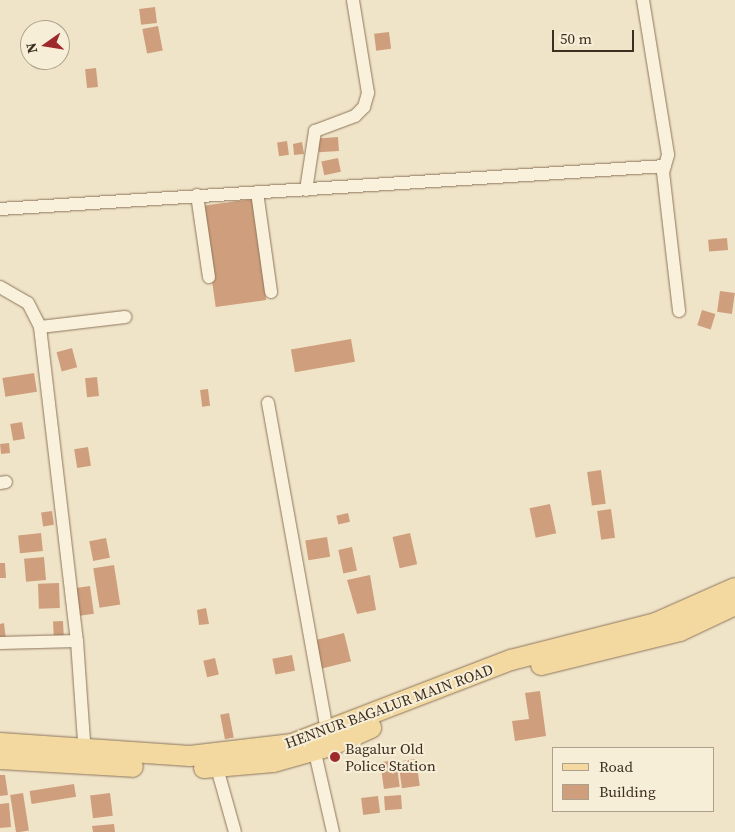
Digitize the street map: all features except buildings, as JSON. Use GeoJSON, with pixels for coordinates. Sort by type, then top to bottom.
{"type":"FeatureCollection","features":[{"type":"Feature","properties":{"kind":"main road","name":"HENNUR BAGALUR MAIN ROAD"},"geometry":{"type":"LineString","coordinates":[[0,760],[190,756],[240,753],[320,741],[510,660],[656,623],[735,588]]}},
{"type":"Feature","properties":{"kind":"main road","name":"HENNUR BAGALUR MAIN ROAD"},"geometry":{"type":"LineString","coordinates":[[0,743],[85,757],[217,768],[320,741],[492,679],[671,634],[735,605]]}},
{"type":"Feature","properties":{"kind":"street"},"geometry":{"type":"LineString","coordinates":[[306,190],[315,131],[355,116],[364,108],[368,93],[353,0]]}},
{"type":"Feature","properties":{"kind":"street"},"geometry":{"type":"LineString","coordinates":[[643,0],[668,155],[665,166],[679,310]]}},
{"type":"Feature","properties":{"kind":"street"},"geometry":{"type":"LineString","coordinates":[[0,209],[665,166]]}},
{"type":"Feature","properties":{"kind":"street"},"geometry":{"type":"LineString","coordinates":[[257,192],[272,292]]}},
{"type":"Feature","properties":{"kind":"street"},"geometry":{"type":"LineString","coordinates":[[196,195],[209,277]]}},
{"type":"Feature","properties":{"kind":"street"},"geometry":{"type":"LineString","coordinates":[[0,286],[28,304],[40,327],[77,641],[85,757]]}},
{"type":"Feature","properties":{"kind":"street"},"geometry":{"type":"LineString","coordinates":[[40,327],[125,317]]}},
{"type":"Feature","properties":{"kind":"street"},"geometry":{"type":"LineString","coordinates":[[268,403],[333,832]]}},
{"type":"Feature","properties":{"kind":"street"},"geometry":{"type":"LineString","coordinates":[[0,643],[77,641]]}},
{"type":"Feature","properties":{"kind":"street"},"geometry":{"type":"LineString","coordinates":[[217,768],[235,832]]}},
{"type":"Feature","properties":{"kind":"place","name":"Bagalur Old Police Station"},"geometry":{"type":"Point","coordinates":[335,757]}}]}
